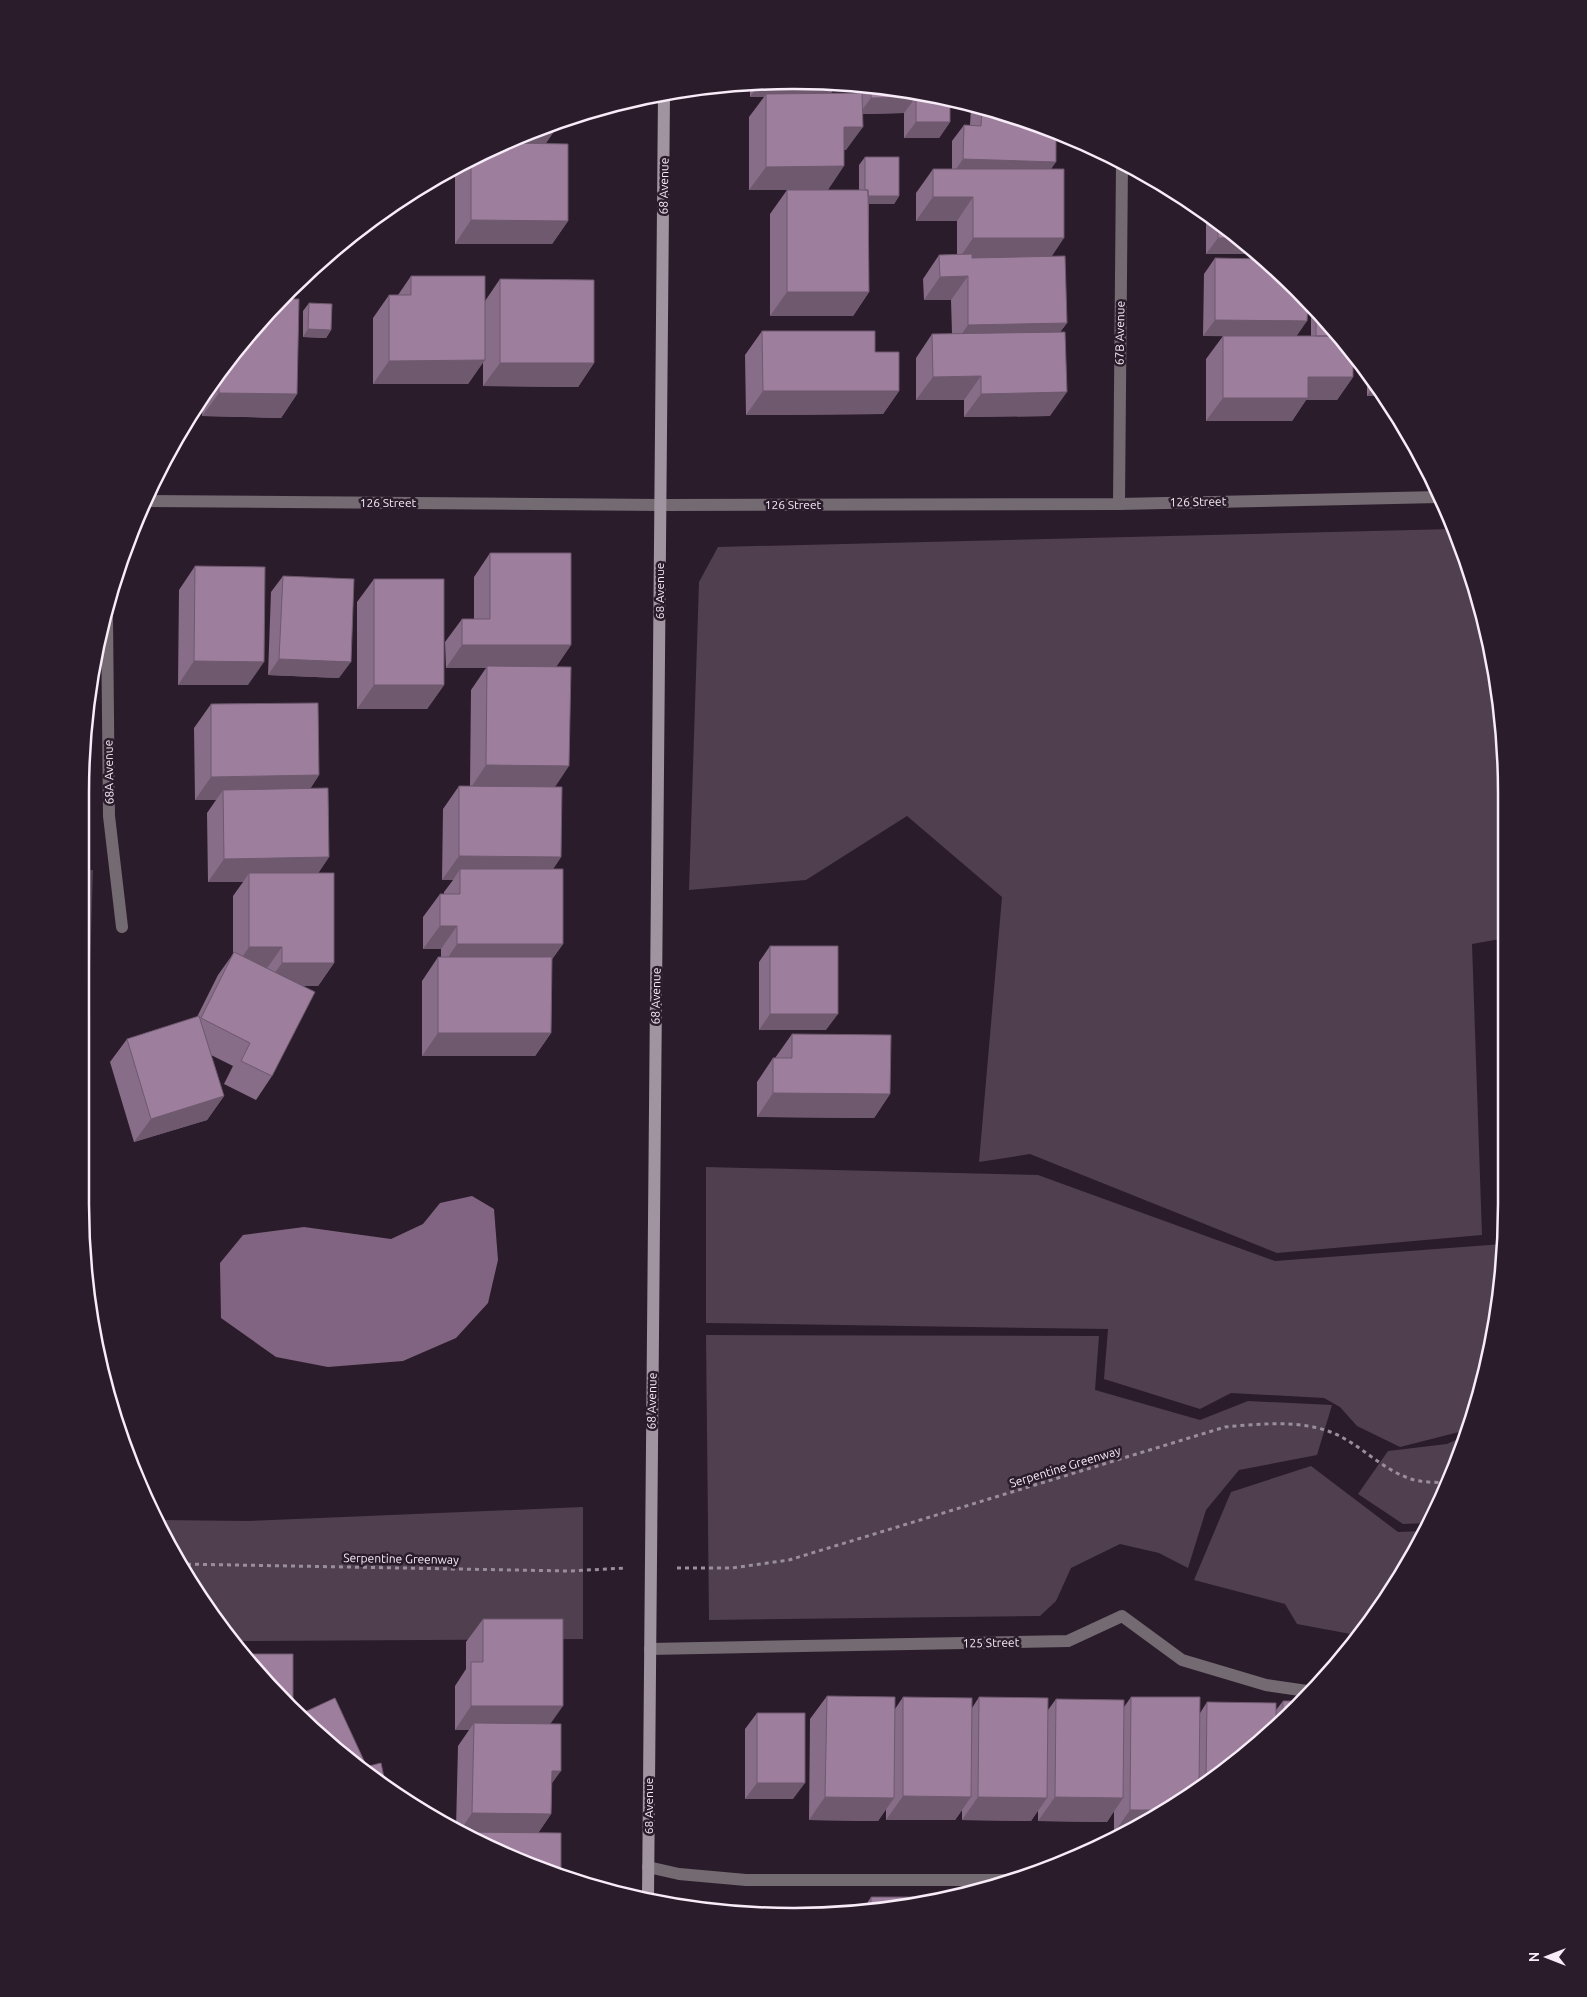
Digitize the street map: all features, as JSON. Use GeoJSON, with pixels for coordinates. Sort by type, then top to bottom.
{"type":"FeatureCollection","features":[{"type":"Feature","properties":{"kind":"street","name":"68 Avenue"},"geometry":{"type":"LineString","coordinates":[[648,1893],[664,101]]}},
{"type":"Feature","properties":{"kind":"street","name":"67B Avenue"},"geometry":{"type":"LineString","coordinates":[[1119,504],[1122,170]]}},
{"type":"Feature","properties":{"kind":"street","name":"126 Street"},"geometry":{"type":"LineString","coordinates":[[152,501],[661,505],[1119,504],[1433,497]]}},
{"type":"Feature","properties":{"kind":"street","name":"68A Avenue"},"geometry":{"type":"LineString","coordinates":[[107,634],[110,816],[122,927]]}},
{"type":"Feature","properties":{"kind":"street","name":"125 Street"},"geometry":{"type":"LineString","coordinates":[[650,1649],[1068,1641],[1122,1616],[1182,1660],[1266,1685],[1303,1690]]}},
{"type":"Feature","properties":{"kind":"street"},"geometry":{"type":"LineString","coordinates":[[648,1866],[679,1874],[746,1880],[990,1880]]}},
{"type":"Feature","properties":{"kind":"path","name":"Serpentine Greenway"},"geometry":{"type":"LineString","coordinates":[[677,1568],[732,1568],[789,1560],[1224,1427],[1258,1424],[1292,1425],[1327,1431],[1347,1440],[1394,1472],[1413,1480],[1441,1482]]}},
{"type":"Feature","properties":{"kind":"path","name":"Serpentine Greenway"},"geometry":{"type":"LineString","coordinates":[[188,1564],[569,1570],[623,1568]]}},
{"type":"Feature","properties":{"kind":"shaded area"},"geometry":{"type":"Polygon","coordinates":[[[1447,529],[1461,567],[1485,656],[1497,747],[1498,939],[1472,944],[1482,1235],[1277,1253],[1030,1154],[979,1162],[1002,897],[907,816],[806,880],[689,890],[699,582],[718,547],[1447,529]]]}},
{"type":"Feature","properties":{"kind":"shaded area"},"geometry":{"type":"Polygon","coordinates":[[[89,870],[93,870],[89,1001],[89,870]]]}},
{"type":"Feature","properties":{"kind":"shaded area"},"geometry":{"type":"Polygon","coordinates":[[[706,1167],[1038,1175],[1275,1261],[1497,1244],[1485,1341],[1461,1430],[1459,1432],[1400,1447],[1357,1426],[1340,1407],[1324,1398],[1231,1393],[1200,1409],[1104,1379],[1108,1329],[706,1323],[706,1167]]]}},
{"type":"Feature","properties":{"kind":"shaded area"},"geometry":{"type":"Polygon","coordinates":[[[472,1196],[494,1209],[498,1260],[488,1303],[456,1338],[403,1361],[328,1367],[276,1357],[221,1318],[220,1263],[243,1235],[304,1227],[391,1239],[423,1224],[440,1203],[472,1196]]]}},
{"type":"Feature","properties":{"kind":"shaded area"},"geometry":{"type":"Polygon","coordinates":[[[706,1335],[1099,1336],[1095,1390],[1200,1420],[1248,1401],[1332,1405],[1317,1455],[1239,1470],[1206,1510],[1188,1568],[1159,1553],[1120,1544],[1071,1568],[1056,1601],[1040,1616],[709,1620],[706,1335]]]}},
{"type":"Feature","properties":{"kind":"shaded area"},"geometry":{"type":"Polygon","coordinates":[[[1458,1439],[1445,1473],[1422,1523],[1403,1524],[1358,1494],[1388,1451],[1447,1444],[1458,1439]]]}},
{"type":"Feature","properties":{"kind":"shaded area"},"geometry":{"type":"Polygon","coordinates":[[[1311,1466],[1398,1532],[1417,1531],[1404,1556],[1352,1634],[1297,1624],[1285,1604],[1194,1580],[1231,1492],[1311,1466]]]}},
{"type":"Feature","properties":{"kind":"shaded area"},"geometry":{"type":"Polygon","coordinates":[[[583,1507],[583,1639],[241,1641],[183,1556],[164,1520],[247,1521],[583,1507]]]}},
{"type":"Feature","properties":{"kind":"building"},"geometry":{"type":"Polygon","coordinates":[[[862,93],[863,127],[844,127],[844,166],[766,167],[766,94],[862,93]]]}},
{"type":"Feature","properties":{"kind":"building"},"geometry":{"type":"Polygon","coordinates":[[[871,93],[900,97],[871,98],[871,93]]]}},
{"type":"Feature","properties":{"kind":"building"},"geometry":{"type":"Polygon","coordinates":[[[916,100],[950,107],[950,122],[916,122],[916,100]]]}},
{"type":"Feature","properties":{"kind":"building"},"geometry":{"type":"Polygon","coordinates":[[[982,115],[1056,139],[1056,162],[963,159],[964,125],[981,126],[982,115]]]}},
{"type":"Feature","properties":{"kind":"building"},"geometry":{"type":"Polygon","coordinates":[[[521,143],[568,144],[568,221],[471,220],[471,167],[521,143]]]}},
{"type":"Feature","properties":{"kind":"building"},"geometry":{"type":"Polygon","coordinates":[[[865,157],[899,157],[899,196],[868,196],[868,190],[865,190],[865,157]]]}},
{"type":"Feature","properties":{"kind":"building"},"geometry":{"type":"Polygon","coordinates":[[[933,169],[1064,169],[1064,238],[973,238],[973,197],[933,197],[933,169]]]}},
{"type":"Feature","properties":{"kind":"building"},"geometry":{"type":"Polygon","coordinates":[[[787,190],[868,190],[869,292],[787,292],[787,190]]]}},
{"type":"Feature","properties":{"kind":"building"},"geometry":{"type":"Polygon","coordinates":[[[1218,231],[1228,238],[1218,238],[1218,231]]]}},
{"type":"Feature","properties":{"kind":"building"},"geometry":{"type":"Polygon","coordinates":[[[972,254],[972,258],[1065,256],[1067,323],[968,325],[968,276],[940,277],[939,255],[972,254]]]}},
{"type":"Feature","properties":{"kind":"building"},"geometry":{"type":"Polygon","coordinates":[[[1215,258],[1252,259],[1292,295],[1307,312],[1307,321],[1215,320],[1215,258]]]}},
{"type":"Feature","properties":{"kind":"building"},"geometry":{"type":"Polygon","coordinates":[[[411,276],[485,276],[485,360],[389,361],[389,295],[411,295],[411,276]]]}},
{"type":"Feature","properties":{"kind":"building"},"geometry":{"type":"Polygon","coordinates":[[[500,279],[594,280],[594,363],[500,363],[500,279]]]}},
{"type":"Feature","properties":{"kind":"building"},"geometry":{"type":"Polygon","coordinates":[[[291,299],[299,299],[297,394],[219,393],[219,386],[234,364],[291,299]]]}},
{"type":"Feature","properties":{"kind":"building"},"geometry":{"type":"Polygon","coordinates":[[[309,303],[332,304],[331,330],[308,329],[309,303]]]}},
{"type":"Feature","properties":{"kind":"building"},"geometry":{"type":"Polygon","coordinates":[[[1316,321],[1329,336],[1316,336],[1316,321]]]}},
{"type":"Feature","properties":{"kind":"building"},"geometry":{"type":"Polygon","coordinates":[[[762,331],[875,331],[875,352],[899,352],[899,391],[763,391],[762,331]]]}},
{"type":"Feature","properties":{"kind":"building"},"geometry":{"type":"Polygon","coordinates":[[[1065,332],[1067,392],[981,394],[981,376],[933,377],[932,334],[1065,332]]]}},
{"type":"Feature","properties":{"kind":"building"},"geometry":{"type":"Polygon","coordinates":[[[1223,336],[1329,336],[1353,364],[1353,377],[1308,377],[1308,398],[1223,398],[1223,336]]]}},
{"type":"Feature","properties":{"kind":"building"},"geometry":{"type":"Polygon","coordinates":[[[490,553],[571,553],[571,645],[462,645],[462,619],[490,619],[490,553]]]}},
{"type":"Feature","properties":{"kind":"building"},"geometry":{"type":"Polygon","coordinates":[[[195,566],[265,567],[264,662],[194,661],[195,566]]]}},
{"type":"Feature","properties":{"kind":"building"},"geometry":{"type":"Polygon","coordinates":[[[283,576],[354,579],[351,662],[279,659],[283,576]]]}},
{"type":"Feature","properties":{"kind":"building"},"geometry":{"type":"Polygon","coordinates":[[[374,579],[444,579],[444,685],[374,685],[374,579]]]}},
{"type":"Feature","properties":{"kind":"building"},"geometry":{"type":"Polygon","coordinates":[[[487,666],[571,667],[569,766],[486,765],[487,666]]]}},
{"type":"Feature","properties":{"kind":"building"},"geometry":{"type":"Polygon","coordinates":[[[318,703],[319,775],[211,777],[211,704],[318,703]]]}},
{"type":"Feature","properties":{"kind":"building"},"geometry":{"type":"Polygon","coordinates":[[[459,786],[562,787],[561,857],[459,856],[459,786]]]}},
{"type":"Feature","properties":{"kind":"building"},"geometry":{"type":"Polygon","coordinates":[[[328,788],[329,857],[224,859],[223,790],[328,788]]]}},
{"type":"Feature","properties":{"kind":"building"},"geometry":{"type":"Polygon","coordinates":[[[460,869],[563,869],[563,944],[457,944],[457,926],[440,926],[440,894],[460,894],[460,869]]]}},
{"type":"Feature","properties":{"kind":"building"},"geometry":{"type":"Polygon","coordinates":[[[249,873],[334,873],[334,963],[282,963],[282,947],[249,947],[249,873]]]}},
{"type":"Feature","properties":{"kind":"building"},"geometry":{"type":"Polygon","coordinates":[[[770,946],[838,946],[838,1014],[770,1014],[770,946]]]}},
{"type":"Feature","properties":{"kind":"building"},"geometry":{"type":"Polygon","coordinates":[[[234,952],[315,992],[272,1076],[241,1061],[250,1043],[201,1018],[234,952]]]}},
{"type":"Feature","properties":{"kind":"building"},"geometry":{"type":"Polygon","coordinates":[[[438,957],[552,957],[551,1033],[438,1033],[438,957]]]}},
{"type":"Feature","properties":{"kind":"building"},"geometry":{"type":"Polygon","coordinates":[[[199,1016],[224,1096],[151,1119],[127,1039],[199,1016]]]}},
{"type":"Feature","properties":{"kind":"building"},"geometry":{"type":"Polygon","coordinates":[[[792,1034],[891,1035],[890,1094],[773,1093],[773,1058],[792,1058],[792,1034]]]}},
{"type":"Feature","properties":{"kind":"building"},"geometry":{"type":"Polygon","coordinates":[[[483,1619],[563,1619],[563,1706],[471,1706],[471,1662],[483,1662],[483,1619]]]}},
{"type":"Feature","properties":{"kind":"building"},"geometry":{"type":"Polygon","coordinates":[[[252,1654],[293,1654],[293,1700],[252,1654]]]}},
{"type":"Feature","properties":{"kind":"building"},"geometry":{"type":"Polygon","coordinates":[[[827,1696],[895,1697],[894,1798],[825,1797],[827,1696]]]}},
{"type":"Feature","properties":{"kind":"building"},"geometry":{"type":"Polygon","coordinates":[[[903,1697],[972,1698],[971,1797],[903,1796],[903,1697]]]}},
{"type":"Feature","properties":{"kind":"building"},"geometry":{"type":"Polygon","coordinates":[[[979,1697],[1048,1698],[1047,1798],[978,1797],[979,1697]]]}},
{"type":"Feature","properties":{"kind":"building"},"geometry":{"type":"Polygon","coordinates":[[[1131,1697],[1200,1697],[1199,1779],[1152,1810],[1130,1810],[1131,1697]]]}},
{"type":"Feature","properties":{"kind":"building"},"geometry":{"type":"Polygon","coordinates":[[[335,1698],[366,1764],[329,1733],[305,1712],[335,1698]]]}},
{"type":"Feature","properties":{"kind":"building"},"geometry":{"type":"Polygon","coordinates":[[[1056,1699],[1124,1700],[1123,1798],[1055,1797],[1056,1699]]]}},
{"type":"Feature","properties":{"kind":"building"},"geometry":{"type":"Polygon","coordinates":[[[1283,1701],[1293,1701],[1292,1702],[1283,1710],[1283,1701]]]}},
{"type":"Feature","properties":{"kind":"building"},"geometry":{"type":"Polygon","coordinates":[[[1207,1702],[1276,1703],[1276,1717],[1223,1763],[1206,1775],[1207,1702]]]}},
{"type":"Feature","properties":{"kind":"building"},"geometry":{"type":"Polygon","coordinates":[[[757,1713],[805,1713],[805,1783],[757,1783],[757,1713]]]}},
{"type":"Feature","properties":{"kind":"building"},"geometry":{"type":"Polygon","coordinates":[[[474,1723],[561,1724],[561,1771],[552,1771],[551,1814],[472,1813],[474,1723]]]}},
{"type":"Feature","properties":{"kind":"building"},"geometry":{"type":"Polygon","coordinates":[[[381,1763],[384,1777],[369,1766],[381,1763]]]}},
{"type":"Feature","properties":{"kind":"building"},"geometry":{"type":"Polygon","coordinates":[[[475,1832],[561,1833],[561,1869],[524,1855],[475,1832]]]}},
{"type":"Feature","properties":{"kind":"building"},"geometry":{"type":"Polygon","coordinates":[[[871,1897],[914,1897],[914,1898],[871,1904],[871,1897]]]}}]}
